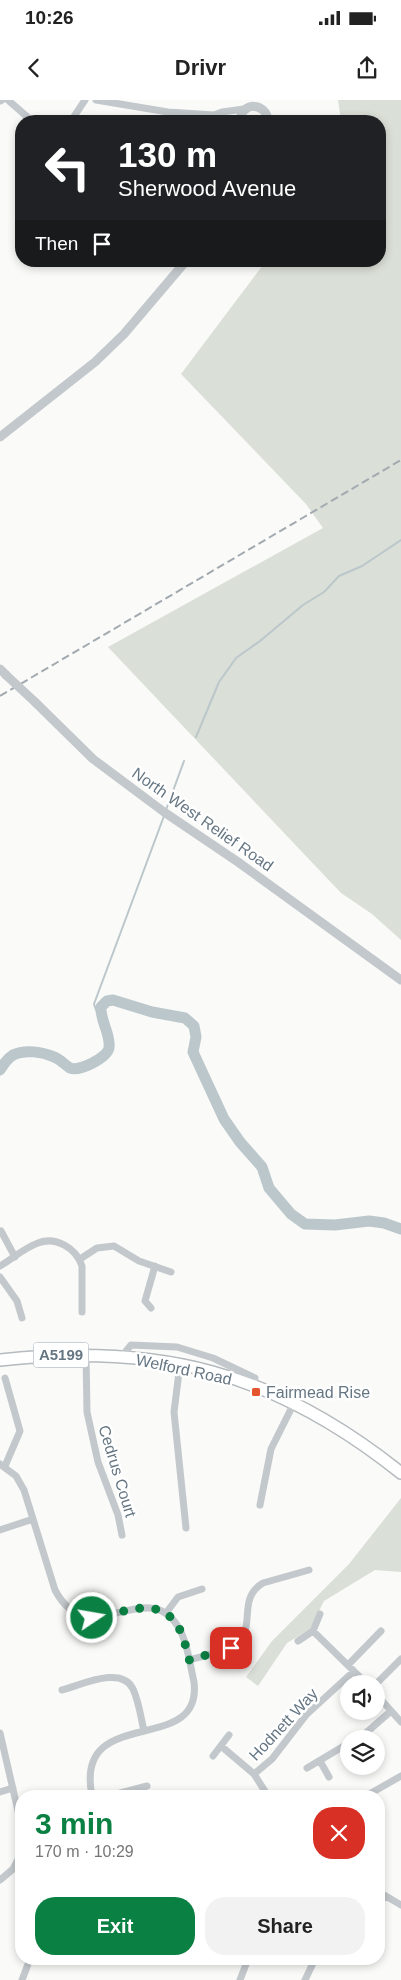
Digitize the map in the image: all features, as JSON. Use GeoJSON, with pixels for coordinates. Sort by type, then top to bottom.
{"type":"FeatureCollection","features":[{"type":"Feature","properties":{"kind":"main road","name":"Welford Road"},"geometry":{"type":"LineString","coordinates":[[0,1360],[86,1354],[122,1356],[180,1364],[211,1372],[262,1388],[294,1403],[353,1437],[401,1473]]}},
{"type":"Feature","properties":{"kind":"street"},"geometry":{"type":"LineString","coordinates":[[8,100],[25,115]]}},
{"type":"Feature","properties":{"kind":"street"},"geometry":{"type":"LineString","coordinates":[[75,115],[85,100]]}},
{"type":"Feature","properties":{"kind":"street"},"geometry":{"type":"LineString","coordinates":[[96,100],[168,112],[214,115],[244,109],[259,103],[267,115]]}},
{"type":"Feature","properties":{"kind":"street"},"geometry":{"type":"LineString","coordinates":[[241,115],[244,109]]}},
{"type":"Feature","properties":{"kind":"street"},"geometry":{"type":"LineString","coordinates":[[0,437],[95,362],[124,334],[181,267]]}},
{"type":"Feature","properties":{"kind":"street","name":"North West Relief Road"},"geometry":{"type":"LineString","coordinates":[[3,672],[93,759],[164,812],[238,862],[401,980]]}},
{"type":"Feature","properties":{"kind":"street"},"geometry":{"type":"LineString","coordinates":[[1,1231],[15,1257]]}},
{"type":"Feature","properties":{"kind":"street"},"geometry":{"type":"LineString","coordinates":[[0,1266],[36,1244],[48,1242],[60,1243],[66,1246],[80,1259],[83,1275],[81,1290],[82,1312]]}},
{"type":"Feature","properties":{"kind":"street"},"geometry":{"type":"LineString","coordinates":[[80,1259],[97,1248],[114,1246],[133,1258],[171,1272]]}},
{"type":"Feature","properties":{"kind":"street"},"geometry":{"type":"LineString","coordinates":[[151,1308],[145,1302],[155,1266]]}},
{"type":"Feature","properties":{"kind":"street"},"geometry":{"type":"LineString","coordinates":[[0,1277],[17,1300],[22,1318]]}},
{"type":"Feature","properties":{"kind":"street","name":"Welford Road"},"geometry":{"type":"LineString","coordinates":[[122,1356],[131,1345],[177,1347],[213,1358],[256,1378]]}},
{"type":"Feature","properties":{"kind":"street","name":"Cedrus Court"},"geometry":{"type":"LineString","coordinates":[[86,1354],[87,1412],[98,1462],[118,1516],[122,1535]]}},
{"type":"Feature","properties":{"kind":"street"},"geometry":{"type":"LineString","coordinates":[[211,1372],[213,1358]]}},
{"type":"Feature","properties":{"kind":"street"},"geometry":{"type":"LineString","coordinates":[[180,1364],[174,1412],[186,1528]]}},
{"type":"Feature","properties":{"kind":"street"},"geometry":{"type":"LineString","coordinates":[[5,1378],[20,1431],[2,1466],[16,1476],[24,1490],[55,1590],[64,1605],[85,1617],[92,1618],[141,1607],[166,1613],[180,1630],[189,1660],[195,1690],[187,1710],[175,1722],[114,1740],[100,1749],[91,1764],[89,1772],[91,1790]]}},
{"type":"Feature","properties":{"kind":"street"},"geometry":{"type":"LineString","coordinates":[[260,1505],[271,1449],[294,1403]]}},
{"type":"Feature","properties":{"kind":"street"},"geometry":{"type":"LineString","coordinates":[[0,1530],[33,1519]]}},
{"type":"Feature","properties":{"kind":"street"},"geometry":{"type":"LineString","coordinates":[[189,1660],[231,1648],[242,1639],[248,1624],[248,1602],[250,1596],[263,1582],[309,1570]]}},
{"type":"Feature","properties":{"kind":"street"},"geometry":{"type":"LineString","coordinates":[[166,1613],[178,1598],[202,1589]]}},
{"type":"Feature","properties":{"kind":"street"},"geometry":{"type":"LineString","coordinates":[[298,1641],[313,1631],[320,1614]]}},
{"type":"Feature","properties":{"kind":"street"},"geometry":{"type":"LineString","coordinates":[[313,1631],[358,1675]]}},
{"type":"Feature","properties":{"kind":"street"},"geometry":{"type":"LineString","coordinates":[[348,1665],[381,1631]]}},
{"type":"Feature","properties":{"kind":"street"},"geometry":{"type":"LineString","coordinates":[[385,1675],[401,1659]]}},
{"type":"Feature","properties":{"kind":"street","name":"Hodnett Way"},"geometry":{"type":"LineString","coordinates":[[254,1774],[272,1759],[306,1715],[354,1671]]}},
{"type":"Feature","properties":{"kind":"street"},"geometry":{"type":"LineString","coordinates":[[62,1690],[112,1676],[122,1678],[133,1688],[144,1731]]}},
{"type":"Feature","properties":{"kind":"street"},"geometry":{"type":"LineString","coordinates":[[385,1704],[401,1722]]}},
{"type":"Feature","properties":{"kind":"street"},"geometry":{"type":"LineString","coordinates":[[369,1730],[391,1710]]}},
{"type":"Feature","properties":{"kind":"street"},"geometry":{"type":"LineString","coordinates":[[0,1733],[15,1797]]}},
{"type":"Feature","properties":{"kind":"street"},"geometry":{"type":"LineString","coordinates":[[213,1756],[229,1736]]}},
{"type":"Feature","properties":{"kind":"street"},"geometry":{"type":"LineString","coordinates":[[221,1746],[254,1774],[264,1790]]}},
{"type":"Feature","properties":{"kind":"street"},"geometry":{"type":"LineString","coordinates":[[307,1768],[340,1749]]}},
{"type":"Feature","properties":{"kind":"street"},"geometry":{"type":"LineString","coordinates":[[320,1761],[329,1777]]}},
{"type":"Feature","properties":{"kind":"street"},"geometry":{"type":"LineString","coordinates":[[376,1790],[401,1776]]}},
{"type":"Feature","properties":{"kind":"street"},"geometry":{"type":"LineString","coordinates":[[132,1790],[147,1786]]}},
{"type":"Feature","properties":{"kind":"street"},"geometry":{"type":"LineString","coordinates":[[0,1792],[13,1788]]}},
{"type":"Feature","properties":{"kind":"street"},"geometry":{"type":"LineString","coordinates":[[0,1880],[15,1865]]}},
{"type":"Feature","properties":{"kind":"street"},"geometry":{"type":"LineString","coordinates":[[385,1896],[401,1905]]}},
{"type":"Feature","properties":{"kind":"street"},"geometry":{"type":"LineString","coordinates":[[22,1980],[28,1965]]}},
{"type":"Feature","properties":{"kind":"street"},"geometry":{"type":"LineString","coordinates":[[240,1980],[246,1965]]}},
{"type":"Feature","properties":{"kind":"street"},"geometry":{"type":"LineString","coordinates":[[305,1980],[312,1965]]}},
{"type":"Feature","properties":{"kind":"shaded area"},"geometry":{"type":"Polygon","coordinates":[[[338,100],[401,100],[401,940],[372,914],[341,893],[108,647],[323,528],[306,504],[181,374],[261,267],[386,267],[386,115],[340,115],[338,100]]]}},
{"type":"Feature","properties":{"kind":"shaded area"},"geometry":{"type":"Polygon","coordinates":[[[401,1498],[401,1572],[375,1570],[324,1601],[310,1629],[287,1643],[258,1686],[246,1677],[272,1641],[349,1564],[401,1498]]]}},
{"type":"Feature","properties":{"kind":"waterway"},"geometry":{"type":"LineString","coordinates":[[196,737],[219,682],[236,658],[260,641],[303,605],[324,592],[339,576],[362,566],[401,540]]}},
{"type":"Feature","properties":{"kind":"waterway"},"geometry":{"type":"LineString","coordinates":[[166,810],[184,761]]}},
{"type":"Feature","properties":{"kind":"waterway"},"geometry":{"type":"LineString","coordinates":[[100,1015],[94,1004],[164,816]]}},
{"type":"Feature","properties":{"kind":"waterway"},"geometry":{"type":"LineString","coordinates":[[0,1070],[11,1056],[23,1052],[50,1055],[74,1069],[98,1060],[109,1048],[101,1012],[101,1007],[107,1001],[113,1000],[152,1012],[185,1018],[194,1026],[196,1037],[193,1052],[224,1119],[240,1142],[262,1167],[269,1188],[291,1214],[305,1224],[335,1225],[369,1221],[384,1223],[401,1229]]}},
{"type":"Feature","properties":{"kind":"railway"},"geometry":{"type":"LineString","coordinates":[[0,696],[401,460]]}},
{"type":"Feature","properties":{"kind":"place","name":"Fairmead Rise"},"geometry":{"type":"Point","coordinates":[256,1392]}},
{"type":"Feature","properties":{"kind":"route"},"geometry":{"type":"LineString","coordinates":[[92,1618],[141,1607],[149,1608],[166,1613],[175,1622],[182,1634],[189,1660],[231,1648]]}}]}
